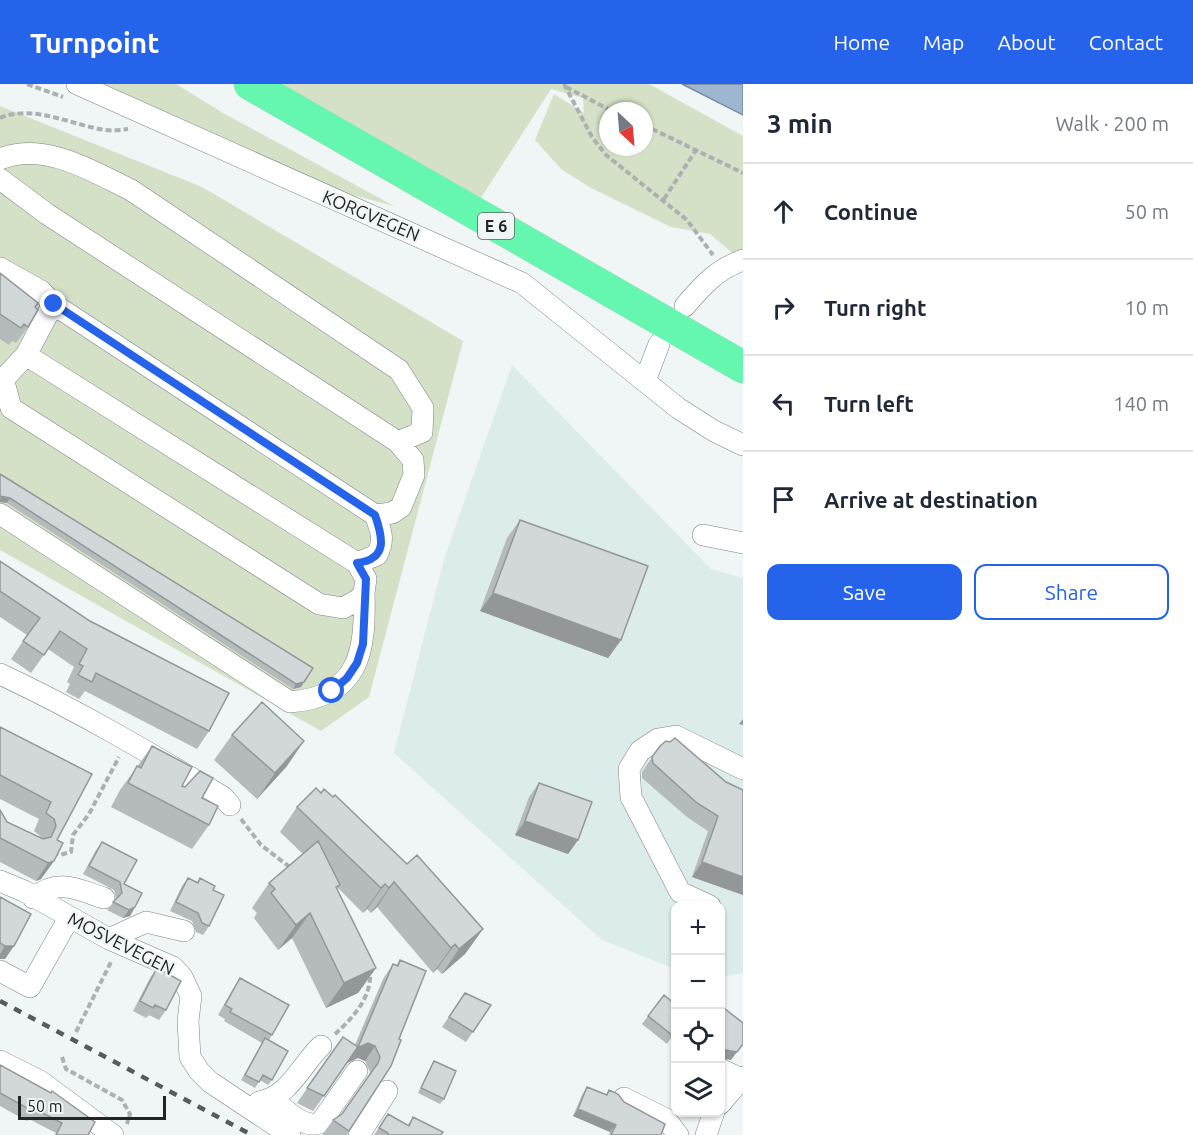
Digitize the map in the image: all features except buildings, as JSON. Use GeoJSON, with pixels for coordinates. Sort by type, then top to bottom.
{"type":"FeatureCollection","features":[{"type":"Feature","properties":{"kind":"highway","name":"E 6"},"geometry":{"type":"LineString","coordinates":[[250,84],[743,367]]}},
{"type":"Feature","properties":{"kind":"street","name":"KORGVEGEN"},"geometry":{"type":"LineString","coordinates":[[73,92],[522,283],[705,426],[743,445]]}},
{"type":"Feature","properties":{"kind":"street"},"geometry":{"type":"LineString","coordinates":[[0,159],[12,154],[40,153],[87,169],[131,190],[399,370],[423,408],[422,432],[399,442]]}},
{"type":"Feature","properties":{"kind":"street"},"geometry":{"type":"LineString","coordinates":[[0,179],[47,214],[399,442],[413,460],[414,475],[401,507],[392,513],[375,515]]}},
{"type":"Feature","properties":{"kind":"street"},"geometry":{"type":"LineString","coordinates":[[685,306],[706,281],[722,268],[743,260]]}},
{"type":"Feature","properties":{"kind":"street"},"geometry":{"type":"LineString","coordinates":[[0,268],[41,291],[54,304],[375,515],[382,534],[382,547],[377,555],[366,562],[357,563]]}},
{"type":"Feature","properties":{"kind":"street"},"geometry":{"type":"LineString","coordinates":[[722,268],[743,272]]}},
{"type":"Feature","properties":{"kind":"street"},"geometry":{"type":"LineString","coordinates":[[54,304],[26,355],[2,382],[11,408],[320,604],[343,608],[358,600],[364,593]]}},
{"type":"Feature","properties":{"kind":"street"},"geometry":{"type":"LineString","coordinates":[[645,381],[659,344]]}},
{"type":"Feature","properties":{"kind":"street"},"geometry":{"type":"LineString","coordinates":[[0,514],[290,702],[315,700],[332,691],[347,678],[357,663],[363,644],[366,579],[357,563],[26,355]]}},
{"type":"Feature","properties":{"kind":"street"},"geometry":{"type":"LineString","coordinates":[[703,536],[743,543]]}},
{"type":"Feature","properties":{"kind":"street"},"geometry":{"type":"LineString","coordinates":[[0,674],[53,699],[128,740],[223,797],[230,805]]}},
{"type":"Feature","properties":{"kind":"street"},"geometry":{"type":"LineString","coordinates":[[699,901],[680,892],[632,797],[629,769],[640,751],[658,739],[676,736],[743,770]]}},
{"type":"Feature","properties":{"kind":"street","name":"MOSVEVEGEN"},"geometry":{"type":"LineString","coordinates":[[0,881],[115,941],[159,960],[182,977],[191,996],[189,1045],[194,1065],[210,1082],[290,1135]]}},
{"type":"Feature","properties":{"kind":"street"},"geometry":{"type":"LineString","coordinates":[[33,898],[48,887],[58,886],[104,898]]}},
{"type":"Feature","properties":{"kind":"street"},"geometry":{"type":"LineString","coordinates":[[0,971],[30,987],[69,918]]}},
{"type":"Feature","properties":{"kind":"street"},"geometry":{"type":"LineString","coordinates":[[115,941],[146,922],[184,931]]}},
{"type":"Feature","properties":{"kind":"street"},"geometry":{"type":"LineString","coordinates":[[244,1105],[272,1099],[286,1088],[321,1046]]}},
{"type":"Feature","properties":{"kind":"street"},"geometry":{"type":"LineString","coordinates":[[0,1061],[40,1081],[119,1131]]}},
{"type":"Feature","properties":{"kind":"street"},"geometry":{"type":"LineString","coordinates":[[272,1099],[306,1124],[315,1126],[321,1122],[357,1071]]}},
{"type":"Feature","properties":{"kind":"street"},"geometry":{"type":"LineString","coordinates":[[725,1071],[742,1078],[725,1098]]}},
{"type":"Feature","properties":{"kind":"street"},"geometry":{"type":"LineString","coordinates":[[359,1135],[387,1091]]}},
{"type":"Feature","properties":{"kind":"street"},"geometry":{"type":"LineString","coordinates":[[624,1098],[666,1119],[678,1135]]}},
{"type":"Feature","properties":{"kind":"street"},"geometry":{"type":"LineString","coordinates":[[706,1135],[713,1117]]}},
{"type":"Feature","properties":{"kind":"path"},"geometry":{"type":"LineString","coordinates":[[27,84],[73,92]]}},
{"type":"Feature","properties":{"kind":"path"},"geometry":{"type":"LineString","coordinates":[[564,85],[599,104]]}},
{"type":"Feature","properties":{"kind":"path"},"geometry":{"type":"LineString","coordinates":[[564,85],[592,137],[606,155],[687,220],[722,268]]}},
{"type":"Feature","properties":{"kind":"path"},"geometry":{"type":"LineString","coordinates":[[0,118],[9,115],[38,115],[107,131],[132,129],[121,124]]}},
{"type":"Feature","properties":{"kind":"path"},"geometry":{"type":"LineString","coordinates":[[653,129],[743,173]]}},
{"type":"Feature","properties":{"kind":"path"},"geometry":{"type":"LineString","coordinates":[[664,200],[696,150]]}},
{"type":"Feature","properties":{"kind":"path"},"geometry":{"type":"LineString","coordinates":[[47,850],[59,855],[71,852],[73,835],[89,814],[128,740]]}},
{"type":"Feature","properties":{"kind":"path"},"geometry":{"type":"LineString","coordinates":[[230,805],[261,845],[299,873]]}},
{"type":"Feature","properties":{"kind":"path"},"geometry":{"type":"LineString","coordinates":[[76,1032],[115,941]]}},
{"type":"Feature","properties":{"kind":"path"},"geometry":{"type":"LineString","coordinates":[[321,1046],[350,1021],[360,1006],[370,981],[369,965]]}},
{"type":"Feature","properties":{"kind":"path"},"geometry":{"type":"LineString","coordinates":[[62,1057],[66,1069],[122,1100],[130,1114],[119,1131]]}},
{"type":"Feature","properties":{"kind":"shaded area"},"geometry":{"type":"Polygon","coordinates":[[[512,365],[711,569],[743,578],[743,973],[725,976],[725,901],[671,901],[671,967],[602,940],[394,753],[444,559],[512,365]]]}},
{"type":"Feature","properties":{"kind":"green space"},"geometry":{"type":"Polygon","coordinates":[[[96,84],[176,84],[223,113],[394,206],[330,189],[96,84]]]}},
{"type":"Feature","properties":{"kind":"green space"},"geometry":{"type":"Polygon","coordinates":[[[277,84],[649,84],[743,136],[743,262],[710,234],[671,227],[591,188],[561,169],[535,140],[554,94],[584,113],[583,98],[551,89],[479,201],[277,84]]]}},
{"type":"Feature","properties":{"kind":"green space"},"geometry":{"type":"Polygon","coordinates":[[[0,106],[202,187],[463,341],[369,697],[321,731],[0,550],[0,106]]]}},
{"type":"Feature","properties":{"kind":"water"},"geometry":{"type":"Polygon","coordinates":[[[682,84],[743,84],[743,115],[682,84]]]}},
{"type":"Feature","properties":{"kind":"railway"},"geometry":{"type":"LineString","coordinates":[[0,1001],[252,1135]]}},
{"type":"Feature","properties":{"kind":"route"},"geometry":{"type":"LineString","coordinates":[[54,304],[375,515],[382,534],[382,547],[377,555],[366,562],[357,563],[366,579],[363,644],[357,663],[347,678],[332,691]]}}]}
